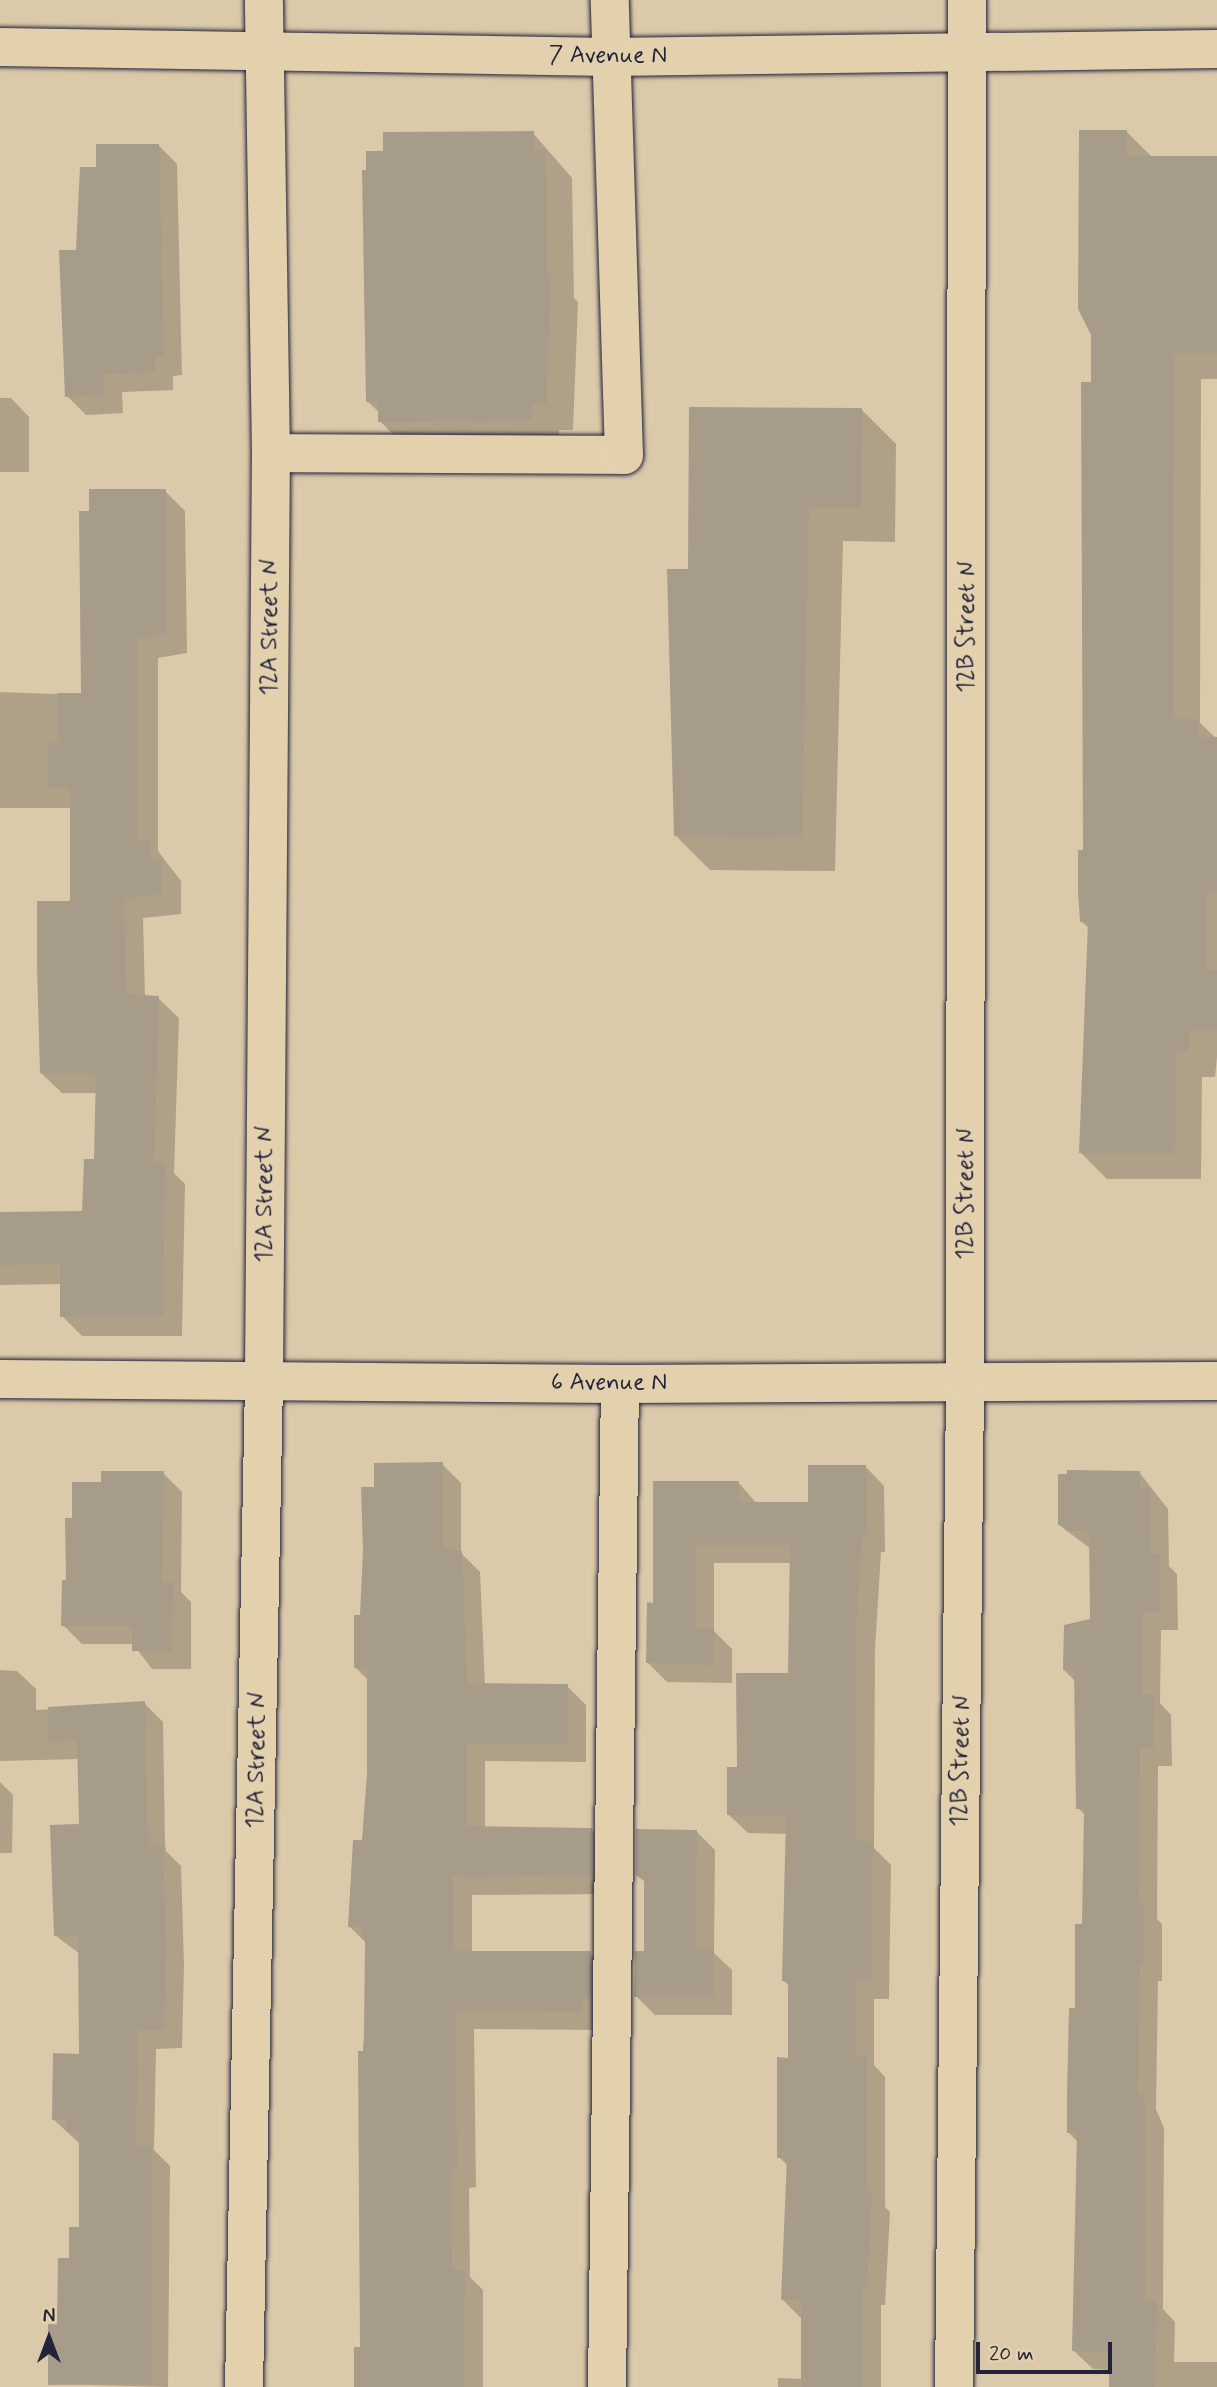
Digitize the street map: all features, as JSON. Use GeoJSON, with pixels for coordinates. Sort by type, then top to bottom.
{"type":"FeatureCollection","features":[{"type":"Feature","properties":{"kind":"street","name":"12A Street N"},"geometry":{"type":"LineString","coordinates":[[244,2387],[264,1379],[271,453],[264,0]]}},
{"type":"Feature","properties":{"kind":"street"},"geometry":{"type":"LineString","coordinates":[[271,453],[624,455],[609,57],[610,0]]}},
{"type":"Feature","properties":{"kind":"street","name":"12B Street N"},"geometry":{"type":"LineString","coordinates":[[954,2387],[965,1379],[967,0]]}},
{"type":"Feature","properties":{"kind":"street","name":"7 Avenue N"},"geometry":{"type":"LineString","coordinates":[[0,47],[609,57],[1217,49]]}},
{"type":"Feature","properties":{"kind":"street","name":"6 Avenue N"},"geometry":{"type":"LineString","coordinates":[[0,1379],[264,1379],[620,1384],[965,1379],[1217,1381]]}},
{"type":"Feature","properties":{"kind":"street"},"geometry":{"type":"LineString","coordinates":[[607,2387],[620,1384]]}},
{"type":"Feature","properties":{"kind":"building"},"geometry":{"type":"Polygon","coordinates":[[[1079,130],[1127,130],[1127,156],[1217,156],[1217,353],[1175,353],[1173,719],[1198,719],[1198,737],[1217,737],[1217,891],[1207,891],[1206,970],[1217,970],[1217,1031],[1189,1031],[1189,1051],[1176,1051],[1175,1153],[1079,1153],[1088,922],[1080,922],[1078,891],[1078,850],[1083,850],[1081,382],[1091,382],[1091,335],[1078,309],[1079,130]]]}},
{"type":"Feature","properties":{"kind":"building"},"geometry":{"type":"Polygon","coordinates":[[[534,131],[534,150],[546,149],[547,273],[551,273],[546,404],[533,403],[532,420],[378,422],[378,402],[366,402],[362,170],[366,170],[366,151],[383,151],[383,132],[534,131]]]}},
{"type":"Feature","properties":{"kind":"building"},"geometry":{"type":"Polygon","coordinates":[[[96,144],[159,144],[164,357],[155,357],[155,372],[104,374],[105,395],[65,397],[59,250],[76,250],[80,167],[96,167],[96,144]]]}},
{"type":"Feature","properties":{"kind":"building"},"geometry":{"type":"Polygon","coordinates":[[[689,407],[862,408],[861,508],[809,508],[802,837],[674,836],[667,569],[688,569],[689,407]]]}},
{"type":"Feature","properties":{"kind":"building"},"geometry":{"type":"Polygon","coordinates":[[[89,489],[166,489],[167,633],[138,639],[138,841],[150,841],[150,859],[162,859],[162,894],[124,898],[126,994],[159,996],[154,1162],[165,1162],[163,1317],[60,1317],[60,1264],[0,1265],[0,1212],[82,1211],[84,1159],[94,1159],[96,1073],[40,1073],[37,967],[37,901],[70,901],[70,788],[48,788],[48,743],[57,743],[57,693],[81,693],[79,511],[89,511],[89,489]]]}},
{"type":"Feature","properties":{"kind":"building"},"geometry":{"type":"Polygon","coordinates":[[[443,1462],[443,1548],[462,1551],[467,1683],[568,1684],[568,1744],[467,1743],[467,1826],[592,1828],[592,1875],[453,1877],[453,1951],[591,1951],[590,1997],[582,1997],[582,2012],[456,2011],[457,2169],[451,2169],[452,2270],[465,2270],[464,2387],[354,2387],[354,2347],[360,2347],[358,2051],[363,2051],[365,1942],[362,1927],[348,1927],[353,1840],[362,1840],[367,1773],[367,1668],[354,1668],[354,1615],[360,1615],[363,1551],[361,1487],[374,1487],[374,1463],[443,1462]]]}},
{"type":"Feature","properties":{"kind":"building"},"geometry":{"type":"Polygon","coordinates":[[[808,1465],[866,1465],[867,1534],[862,1534],[856,1631],[856,1840],[873,1844],[871,1981],[856,1981],[856,2055],[867,2056],[867,2191],[872,2191],[867,2287],[863,2287],[863,2387],[801,2387],[801,2300],[781,2300],[787,2158],[777,2158],[777,2057],[788,2058],[788,1981],[782,1981],[786,1816],[727,1815],[727,1767],[737,1767],[736,1673],[788,1673],[790,1545],[696,1545],[696,1628],[714,1628],[714,1665],[646,1663],[647,1602],[653,1603],[653,1481],[739,1481],[739,1502],[808,1502],[808,1465]]]}},
{"type":"Feature","properties":{"kind":"building"},"geometry":{"type":"Polygon","coordinates":[[[1067,1470],[1140,1471],[1140,1488],[1150,1488],[1151,1554],[1159,1554],[1160,1612],[1143,1612],[1142,1694],[1153,1694],[1154,1748],[1140,1748],[1139,1903],[1144,1903],[1144,1962],[1140,1962],[1138,2094],[1144,2094],[1145,2108],[1145,2301],[1157,2301],[1155,2387],[1109,2387],[1109,2352],[1072,2351],[1077,2133],[1067,2133],[1067,2094],[1069,2008],[1075,2008],[1075,1924],[1082,1924],[1084,1809],[1076,1809],[1074,1670],[1063,1670],[1064,1625],[1090,1619],[1089,1531],[1066,1531],[1066,1525],[1058,1525],[1058,1474],[1067,1474],[1067,1470]]]}},
{"type":"Feature","properties":{"kind":"building"},"geometry":{"type":"Polygon","coordinates":[[[101,1471],[164,1471],[162,1582],[173,1582],[172,1651],[132,1651],[132,1626],[61,1626],[62,1580],[66,1580],[65,1518],[72,1518],[72,1482],[101,1482],[101,1471]]]}},
{"type":"Feature","properties":{"kind":"building"},"geometry":{"type":"Polygon","coordinates":[[[145,1701],[147,1823],[150,1845],[163,1845],[166,1946],[164,2030],[138,2030],[136,2145],[152,2145],[152,2383],[48,2385],[48,2324],[57,2324],[58,2258],[69,2258],[69,2227],[79,2227],[79,2132],[67,2132],[67,2120],[52,2120],[53,2053],[79,2054],[78,1936],[54,1936],[50,1825],[79,1824],[77,1740],[48,1741],[48,1707],[145,1701]]]}},
{"type":"Feature","properties":{"kind":"building"},"geometry":{"type":"Polygon","coordinates":[[[636,1829],[697,1830],[696,1949],[714,1949],[714,1997],[634,1997],[635,1951],[644,1951],[644,1881],[636,1875],[636,1829]]]}}]}
